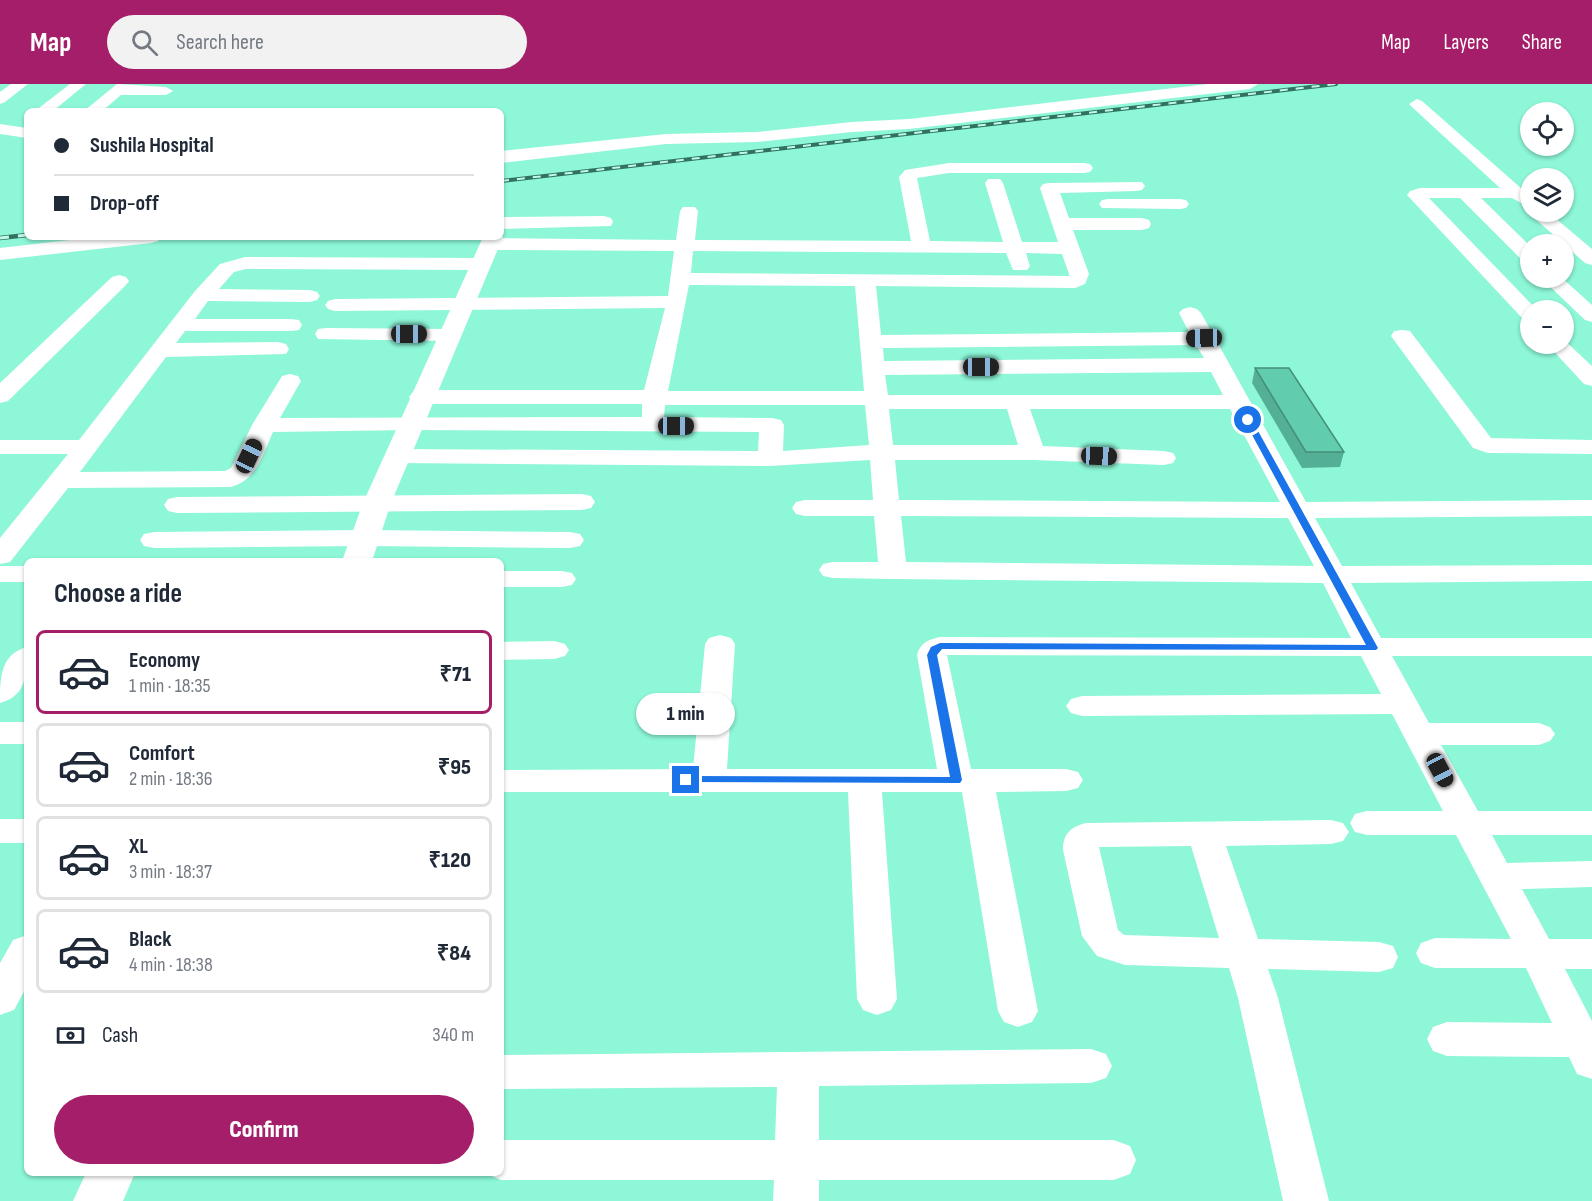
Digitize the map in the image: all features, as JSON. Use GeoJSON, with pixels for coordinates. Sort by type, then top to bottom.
{"type":"FeatureCollection","features":[{"type":"Feature","properties":{"kind":"street"},"geometry":{"type":"LineString","coordinates":[[0,99],[21,84]]}},
{"type":"Feature","properties":{"kind":"street"},"geometry":{"type":"LineString","coordinates":[[47,108],[79,84]]}},
{"type":"Feature","properties":{"kind":"street"},"geometry":{"type":"LineString","coordinates":[[504,157],[666,139],[758,137],[852,127],[909,124],[1250,84]]}},
{"type":"Feature","properties":{"kind":"street"},"geometry":{"type":"LineString","coordinates":[[96,108],[121,88],[170,88]]}},
{"type":"Feature","properties":{"kind":"street"},"geometry":{"type":"LineString","coordinates":[[147,105],[170,88]]}},
{"type":"Feature","properties":{"kind":"street"},"geometry":{"type":"LineString","coordinates":[[1418,104],[1520,196]]}},
{"type":"Feature","properties":{"kind":"street"},"geometry":{"type":"LineString","coordinates":[[0,142],[18,129]]}},
{"type":"Feature","properties":{"kind":"street"},"geometry":{"type":"LineString","coordinates":[[922,247],[908,177],[911,174],[949,168],[1090,168]]}},
{"type":"Feature","properties":{"kind":"street"},"geometry":{"type":"LineString","coordinates":[[994,183],[1024,282]]}},
{"type":"Feature","properties":{"kind":"street"},"geometry":{"type":"LineString","coordinates":[[680,279],[1024,282],[1078,280],[1079,274],[1049,190],[1052,186],[1136,186]]}},
{"type":"Feature","properties":{"kind":"street"},"geometry":{"type":"LineString","coordinates":[[1520,199],[1465,193],[1420,193],[1416,195],[1520,304]]}},
{"type":"Feature","properties":{"kind":"street"},"geometry":{"type":"LineString","coordinates":[[1465,193],[1520,247]]}},
{"type":"Feature","properties":{"kind":"street"},"geometry":{"type":"LineString","coordinates":[[1054,204],[1180,204]]}},
{"type":"Feature","properties":{"kind":"street"},"geometry":{"type":"LineString","coordinates":[[650,458],[654,399],[677,302],[689,211]]}},
{"type":"Feature","properties":{"kind":"street"},"geometry":{"type":"LineString","coordinates":[[504,240],[604,222]]}},
{"type":"Feature","properties":{"kind":"street"},"geometry":{"type":"LineString","coordinates":[[1549,222],[1592,259]]}},
{"type":"Feature","properties":{"kind":"street"},"geometry":{"type":"LineString","coordinates":[[1061,224],[1161,224]]}},
{"type":"Feature","properties":{"kind":"street"},"geometry":{"type":"LineString","coordinates":[[0,254],[124,240]]}},
{"type":"Feature","properties":{"kind":"street"},"geometry":{"type":"LineString","coordinates":[[0,556],[13,524],[61,480],[202,294],[227,268],[238,263],[491,242],[1070,248]]}},
{"type":"Feature","properties":{"kind":"street"},"geometry":{"type":"LineString","coordinates":[[361,550],[377,503],[491,242]]}},
{"type":"Feature","properties":{"kind":"street"},"geometry":{"type":"LineString","coordinates":[[864,280],[893,571]]}},
{"type":"Feature","properties":{"kind":"street"},"geometry":{"type":"LineString","coordinates":[[0,396],[119,281]]}},
{"type":"Feature","properties":{"kind":"street"},"geometry":{"type":"LineString","coordinates":[[1562,288],[1592,316]]}},
{"type":"Feature","properties":{"kind":"street"},"geometry":{"type":"LineString","coordinates":[[202,294],[310,296]]}},
{"type":"Feature","properties":{"kind":"street"},"geometry":{"type":"LineString","coordinates":[[335,305],[677,302]]}},
{"type":"Feature","properties":{"kind":"street"},"geometry":{"type":"LineString","coordinates":[[179,325],[291,326]]}},
{"type":"Feature","properties":{"kind":"street"},"geometry":{"type":"LineString","coordinates":[[870,342],[1197,326],[1588,1047]]}},
{"type":"Feature","properties":{"kind":"street"},"geometry":{"type":"LineString","coordinates":[[326,334],[450,335]]}},
{"type":"Feature","properties":{"kind":"street"},"geometry":{"type":"LineString","coordinates":[[1402,336],[1482,443],[1496,446],[1592,447]]}},
{"type":"Feature","properties":{"kind":"street"},"geometry":{"type":"LineString","coordinates":[[160,350],[278,349]]}},
{"type":"Feature","properties":{"kind":"street"},"geometry":{"type":"LineString","coordinates":[[1568,354],[1592,379]]}},
{"type":"Feature","properties":{"kind":"street"},"geometry":{"type":"LineString","coordinates":[[873,368],[1218,365]]}},
{"type":"Feature","properties":{"kind":"street"},"geometry":{"type":"LineString","coordinates":[[61,480],[231,479],[242,472],[264,425],[290,381]]}},
{"type":"Feature","properties":{"kind":"street"},"geometry":{"type":"LineString","coordinates":[[422,397],[1238,402]]}},
{"type":"Feature","properties":{"kind":"street"},"geometry":{"type":"LineString","coordinates":[[1016,402],[1034,453]]}},
{"type":"Feature","properties":{"kind":"street"},"geometry":{"type":"LineString","coordinates":[[264,425],[411,423],[772,425],[770,459]]}},
{"type":"Feature","properties":{"kind":"street"},"geometry":{"type":"LineString","coordinates":[[0,447],[87,447]]}},
{"type":"Feature","properties":{"kind":"street"},"geometry":{"type":"LineString","coordinates":[[397,456],[770,459],[882,452],[1034,453],[1164,458]]}},
{"type":"Feature","properties":{"kind":"street"},"geometry":{"type":"LineString","coordinates":[[177,505],[582,502]]}},
{"type":"Feature","properties":{"kind":"street"},"geometry":{"type":"LineString","coordinates":[[806,508],[1296,510],[1592,508]]}},
{"type":"Feature","properties":{"kind":"street"},"geometry":{"type":"LineString","coordinates":[[154,540],[361,550],[570,540]]}},
{"type":"Feature","properties":{"kind":"street"},"geometry":{"type":"LineString","coordinates":[[833,570],[1332,575],[1592,573]]}},
{"type":"Feature","properties":{"kind":"street"},"geometry":{"type":"LineString","coordinates":[[0,574],[24,574]]}},
{"type":"Feature","properties":{"kind":"street"},"geometry":{"type":"LineString","coordinates":[[504,579],[562,579]]}},
{"type":"Feature","properties":{"kind":"street"},"geometry":{"type":"LineString","coordinates":[[709,780],[720,644]]}},
{"type":"Feature","properties":{"kind":"street"},"geometry":{"type":"LineString","coordinates":[[1018,1011],[966,780],[932,655],[934,649],[940,646],[1592,647]]}},
{"type":"Feature","properties":{"kind":"street"},"geometry":{"type":"LineString","coordinates":[[504,651],[554,650]]}},
{"type":"Feature","properties":{"kind":"street"},"geometry":{"type":"LineString","coordinates":[[0,693],[24,660]]}},
{"type":"Feature","properties":{"kind":"street"},"geometry":{"type":"LineString","coordinates":[[1082,706],[1404,704]]}},
{"type":"Feature","properties":{"kind":"street"},"geometry":{"type":"LineString","coordinates":[[0,733],[24,733]]}},
{"type":"Feature","properties":{"kind":"street"},"geometry":{"type":"LineString","coordinates":[[1420,734],[1539,734]]}},
{"type":"Feature","properties":{"kind":"street"},"geometry":{"type":"LineString","coordinates":[[864,780],[878,999]]}},
{"type":"Feature","properties":{"kind":"street"},"geometry":{"type":"LineString","coordinates":[[504,781],[1066,780]]}},
{"type":"Feature","properties":{"kind":"street"},"geometry":{"type":"LineString","coordinates":[[1366,823],[1592,823]]}},
{"type":"Feature","properties":{"kind":"street"},"geometry":{"type":"LineString","coordinates":[[0,831],[24,831]]}},
{"type":"Feature","properties":{"kind":"street"},"geometry":{"type":"LineString","coordinates":[[1331,832],[1098,833],[1086,835],[1081,840],[1081,850],[1101,936],[1111,946],[1125,950],[1379,957]]}},
{"type":"Feature","properties":{"kind":"street"},"geometry":{"type":"LineString","coordinates":[[1204,833],[1246,955],[1306,1201]]}},
{"type":"Feature","properties":{"kind":"street"},"geometry":{"type":"LineString","coordinates":[[1497,877],[1592,874]]}},
{"type":"Feature","properties":{"kind":"street"},"geometry":{"type":"LineString","coordinates":[[1435,952],[1592,954]]}},
{"type":"Feature","properties":{"kind":"street"},"geometry":{"type":"LineString","coordinates":[[8,992],[24,957]]}},
{"type":"Feature","properties":{"kind":"street"},"geometry":{"type":"LineString","coordinates":[[1447,1039],[1588,1047]]}},
{"type":"Feature","properties":{"kind":"street"},"geometry":{"type":"LineString","coordinates":[[504,1072],[1091,1066]]}},
{"type":"Feature","properties":{"kind":"street"},"geometry":{"type":"LineString","coordinates":[[796,1201],[798,1068]]}},
{"type":"Feature","properties":{"kind":"street"},"geometry":{"type":"LineString","coordinates":[[504,1160],[797,1158],[1114,1160]]}},
{"type":"Feature","properties":{"kind":"street"},"geometry":{"type":"LineString","coordinates":[[98,1201],[110,1176]]}},
{"type":"Feature","properties":{"kind":"building"},"geometry":{"type":"Polygon","coordinates":[[[1255,368],[1289,368],[1344,452],[1306,452],[1255,368]]]}},
{"type":"Feature","properties":{"kind":"railway"},"geometry":{"type":"LineString","coordinates":[[504,181],[1336,84]]}},
{"type":"Feature","properties":{"kind":"railway"},"geometry":{"type":"LineString","coordinates":[[0,238],[24,235]]}},
{"type":"Feature","properties":{"kind":"route"},"geometry":{"type":"LineString","coordinates":[[686,780],[956,780],[932,655],[934,649],[940,646],[1373,648],[1248,420]]}}]}
